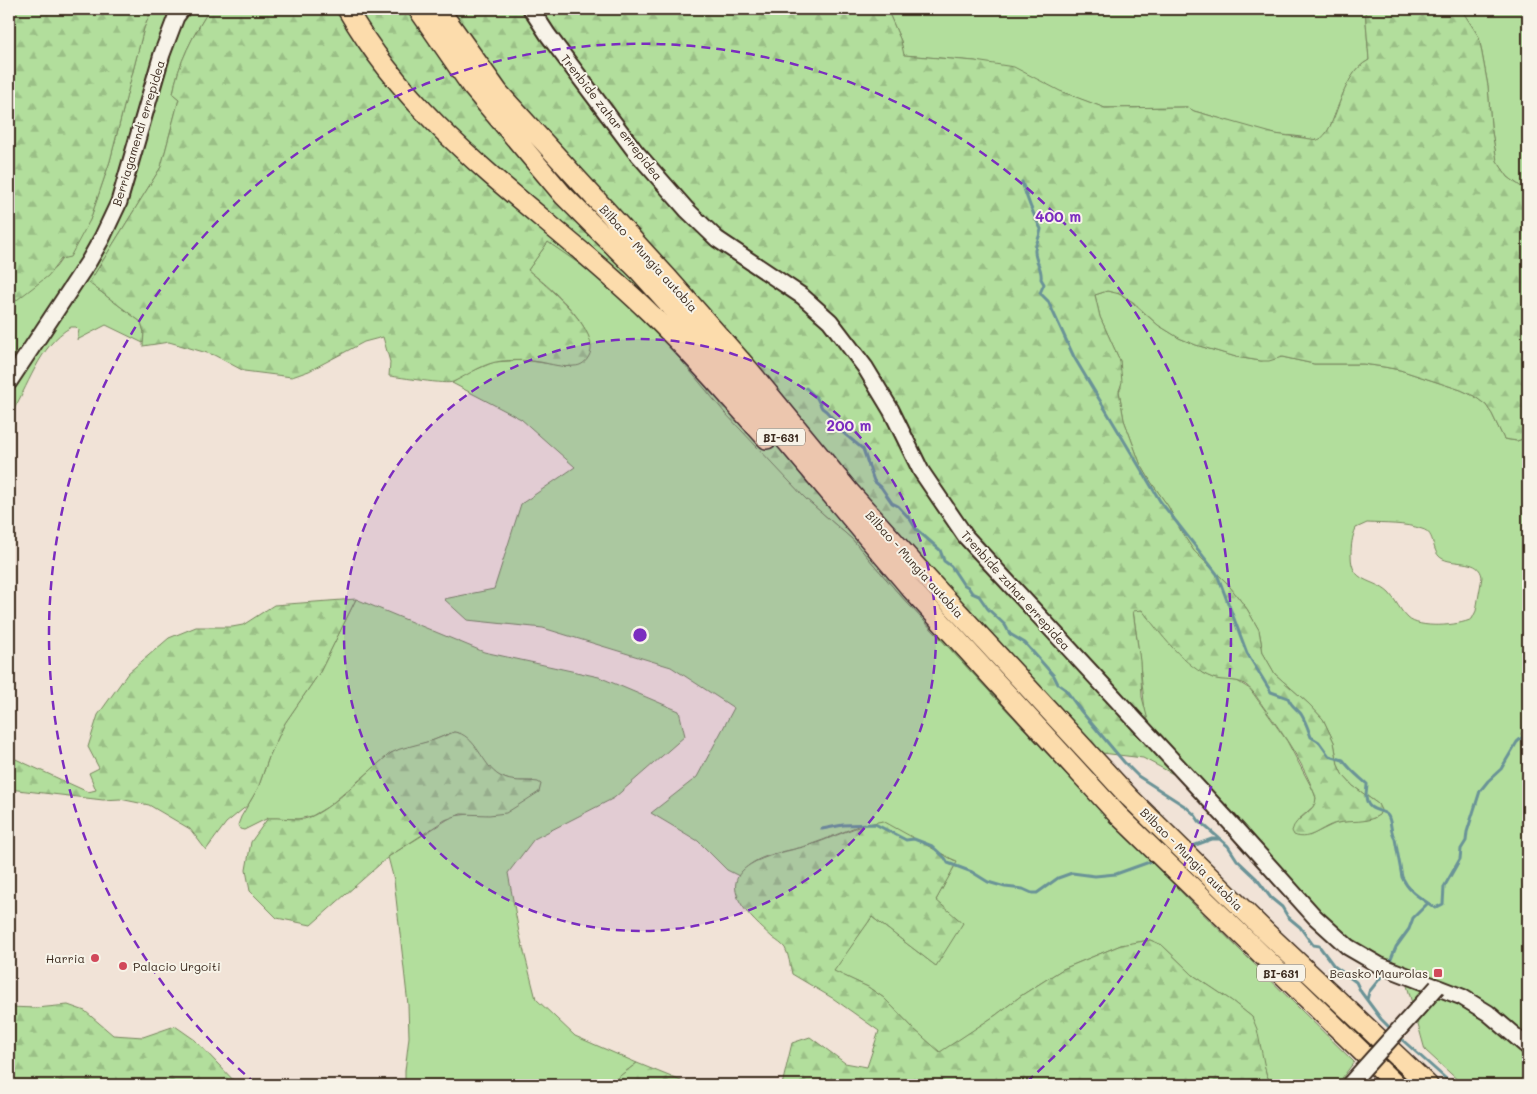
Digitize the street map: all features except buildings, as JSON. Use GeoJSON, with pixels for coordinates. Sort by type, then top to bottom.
{"type":"FeatureCollection","features":[{"type":"Feature","properties":{"kind":"highway"},"geometry":{"type":"LineString","coordinates":[[347,9],[379,59],[412,99],[447,136],[649,312],[840,517],[864,532]]}},
{"type":"Feature","properties":{"kind":"highway","name":"Bilbao - Mungia autobia"},"geometry":{"type":"LineString","coordinates":[[418,9],[472,87],[563,195],[638,270],[694,332],[912,589],[1117,814],[1396,1085]]}},
{"type":"Feature","properties":{"kind":"highway","name":"Bilbao - Mungia autobia"},"geometry":{"type":"LineString","coordinates":[[439,9],[499,93],[737,356],[848,490],[926,577],[1123,790],[1267,933],[1428,1085]]}},
{"type":"Feature","properties":{"kind":"street","name":"Berriagamendi errepidea"},"geometry":{"type":"LineString","coordinates":[[9,382],[89,261],[119,202],[162,54],[176,17],[182,9]]}},
{"type":"Feature","properties":{"kind":"street","name":"Trenbide zahar errepidea"},"geometry":{"type":"LineString","coordinates":[[521,9],[548,35]]}},
{"type":"Feature","properties":{"kind":"street","name":"Trenbide zahar errepidea"},"geometry":{"type":"LineString","coordinates":[[531,9],[548,35],[635,151],[687,210],[717,239],[802,296],[830,321],[865,367],[891,410],[932,489],[966,537],[1236,829],[1314,917],[1348,947],[1379,965],[1462,997],[1481,1009],[1528,1047]]}},
{"type":"Feature","properties":{"kind":"street"},"geometry":{"type":"LineString","coordinates":[[1348,1085],[1437,987]]}},
{"type":"Feature","properties":{"kind":"green space"},"geometry":{"type":"Polygon","coordinates":[[[9,9],[152,9],[144,28],[110,161],[90,220],[70,257],[61,259],[48,276],[9,306],[9,9]]]}},
{"type":"Feature","properties":{"kind":"green space"},"geometry":{"type":"Polygon","coordinates":[[[152,9],[210,9],[192,39],[178,71],[173,94],[179,99],[161,167],[89,283],[141,322],[144,332],[143,343],[106,325],[77,340],[79,330],[76,327],[71,327],[50,345],[42,356],[9,417],[9,306],[56,267],[90,220],[110,161],[144,28],[152,9]]]}},
{"type":"Feature","properties":{"kind":"green space"},"geometry":{"type":"Polygon","coordinates":[[[210,9],[887,9],[901,41],[904,55],[975,61],[1014,67],[1060,91],[1105,108],[1187,107],[1194,111],[1275,134],[1318,140],[1325,135],[1330,126],[1351,78],[1369,60],[1365,9],[1461,9],[1479,37],[1488,86],[1491,126],[1497,161],[1508,177],[1528,192],[1528,437],[1517,441],[1504,439],[1486,405],[1474,396],[1461,390],[1400,370],[1384,367],[1363,364],[1314,364],[1282,357],[1261,361],[1236,357],[1179,338],[1158,325],[1133,302],[1120,294],[1107,291],[1095,295],[1100,317],[1120,361],[1122,382],[1119,391],[1124,420],[1140,463],[1194,551],[1227,583],[1247,609],[1259,630],[1263,653],[1275,674],[1323,719],[1334,742],[1338,765],[1342,774],[1353,786],[1378,804],[1381,810],[1379,815],[1364,821],[1337,823],[1311,835],[1300,837],[1294,835],[1292,831],[1294,826],[1313,807],[1316,798],[1300,763],[1280,730],[1249,687],[1238,682],[1213,678],[1192,666],[1173,648],[1142,610],[1133,611],[1140,661],[1142,697],[1150,728],[1148,747],[1175,775],[1143,758],[1102,753],[1066,774],[899,594],[852,539],[805,498],[725,413],[631,300],[548,242],[528,270],[570,309],[588,334],[591,346],[589,356],[585,362],[579,365],[557,366],[531,361],[502,361],[483,366],[449,383],[389,376],[390,362],[383,337],[364,342],[309,371],[292,377],[244,371],[214,355],[169,342],[143,346],[144,332],[141,322],[89,283],[161,167],[179,99],[173,94],[178,71],[192,39],[210,9]]]}},
{"type":"Feature","properties":{"kind":"green space"},"geometry":{"type":"Polygon","coordinates":[[[887,9],[1365,9],[1369,60],[1359,67],[1351,78],[1325,135],[1320,140],[1315,140],[1298,136],[1278,135],[1254,129],[1194,111],[1187,107],[1105,108],[975,61],[903,55],[901,41],[887,9]]]}},
{"type":"Feature","properties":{"kind":"green space"},"geometry":{"type":"Polygon","coordinates":[[[1461,9],[1528,10],[1528,192],[1508,177],[1497,161],[1491,126],[1488,86],[1479,37],[1461,9]]]}},
{"type":"Feature","properties":{"kind":"green space"},"geometry":{"type":"Polygon","coordinates":[[[548,242],[622,292],[805,498],[852,539],[899,594],[1066,774],[1186,897],[1354,1062],[1337,1085],[1271,1085],[1266,1073],[1252,1017],[1193,975],[1162,945],[1150,940],[1121,945],[1063,969],[1022,995],[940,1053],[884,998],[868,987],[833,971],[872,917],[936,966],[936,900],[957,861],[863,824],[809,845],[761,858],[745,868],[739,876],[727,870],[698,841],[651,813],[697,777],[734,708],[671,667],[543,628],[467,620],[444,599],[494,589],[521,504],[575,467],[521,419],[452,383],[468,373],[494,362],[524,360],[564,366],[590,352],[590,341],[578,318],[558,296],[528,270],[548,242]]]}},
{"type":"Feature","properties":{"kind":"green space"},"geometry":{"type":"Polygon","coordinates":[[[1107,291],[1115,292],[1127,298],[1158,325],[1179,338],[1236,357],[1261,361],[1282,357],[1314,364],[1363,364],[1384,367],[1400,370],[1461,390],[1474,396],[1486,405],[1504,439],[1517,441],[1528,437],[1528,712],[1521,734],[1528,745],[1528,1085],[1463,1085],[1425,1050],[1403,971],[1315,921],[1273,882],[1209,808],[1148,747],[1133,610],[1142,610],[1167,641],[1202,673],[1213,678],[1237,681],[1250,689],[1287,741],[1314,792],[1316,804],[1298,820],[1309,836],[1336,823],[1374,818],[1380,813],[1378,804],[1353,786],[1342,774],[1338,765],[1334,742],[1323,719],[1275,674],[1263,653],[1259,630],[1247,609],[1227,583],[1194,551],[1140,463],[1124,420],[1119,391],[1121,388],[1120,361],[1100,317],[1095,295],[1107,291]],[[1367,523],[1356,528],[1351,548],[1352,564],[1359,576],[1389,593],[1405,615],[1413,621],[1429,625],[1448,625],[1472,619],[1476,611],[1482,577],[1477,567],[1443,559],[1436,552],[1430,535],[1422,529],[1402,525],[1367,523]]]}},
{"type":"Feature","properties":{"kind":"green space"},"geometry":{"type":"Polygon","coordinates":[[[356,599],[484,652],[599,677],[679,711],[685,736],[614,798],[534,839],[508,873],[519,932],[536,999],[575,1036],[637,1063],[608,1085],[405,1085],[409,1037],[408,1005],[394,880],[388,857],[453,816],[469,814],[533,781],[512,781],[499,776],[488,767],[473,745],[454,732],[391,753],[329,806],[312,816],[298,819],[268,818],[244,830],[240,829],[238,825],[241,817],[258,788],[269,757],[285,723],[320,672],[356,599]]]}},
{"type":"Feature","properties":{"kind":"green space"},"geometry":{"type":"Polygon","coordinates":[[[356,599],[320,672],[285,723],[269,757],[258,788],[248,805],[226,823],[206,850],[190,829],[149,805],[120,799],[103,800],[9,789],[9,756],[88,792],[96,790],[89,773],[99,768],[88,747],[98,715],[128,673],[169,638],[196,627],[232,627],[243,625],[274,605],[356,599]]]}},
{"type":"Feature","properties":{"kind":"green space"},"geometry":{"type":"Polygon","coordinates":[[[454,732],[468,738],[488,765],[500,776],[514,780],[538,782],[541,784],[539,792],[506,813],[489,815],[461,814],[445,820],[388,857],[311,925],[277,918],[250,891],[246,870],[251,842],[268,818],[304,819],[314,815],[337,800],[391,753],[454,732]]]}},
{"type":"Feature","properties":{"kind":"green space"},"geometry":{"type":"Polygon","coordinates":[[[883,821],[957,862],[936,900],[963,923],[936,966],[872,917],[834,971],[868,987],[884,998],[915,1030],[940,1052],[1063,969],[1121,945],[1150,940],[1162,945],[1193,975],[1252,1017],[1257,1029],[1266,1073],[1271,1085],[782,1085],[792,1043],[810,1037],[845,1063],[867,1067],[879,1031],[834,999],[792,974],[785,948],[755,921],[740,902],[736,888],[738,877],[745,868],[756,861],[817,843],[863,825],[883,821]]]}},
{"type":"Feature","properties":{"kind":"green space"},"geometry":{"type":"Polygon","coordinates":[[[68,1005],[85,1011],[113,1035],[143,1037],[175,1026],[195,1040],[238,1085],[9,1085],[9,1007],[36,1008],[68,1005]]]}},
{"type":"Feature","properties":{"kind":"green space"},"geometry":{"type":"Polygon","coordinates":[[[637,1063],[691,1085],[608,1085],[637,1063]]]}},
{"type":"Feature","properties":{"kind":"waterway"},"geometry":{"type":"LineString","coordinates":[[1022,182],[1030,206],[1041,229],[1035,250],[1041,271],[1041,279],[1044,284],[1040,293],[1048,301],[1074,357],[1160,501],[1217,574],[1247,653],[1271,692],[1288,698],[1301,714],[1311,737],[1319,742],[1329,756],[1343,760],[1367,784],[1366,796],[1369,806],[1388,816],[1405,883],[1417,895],[1435,908],[1443,904],[1444,887],[1460,859],[1461,849],[1466,841],[1480,791],[1501,769],[1517,742],[1528,730]]}},
{"type":"Feature","properties":{"kind":"waterway"},"geometry":{"type":"LineString","coordinates":[[806,388],[817,398],[822,408],[837,423],[841,431],[863,449],[874,481],[881,487],[892,503],[898,506],[916,529],[940,550],[944,561],[951,566],[963,584],[972,593],[979,596],[988,609],[1005,625],[1010,634],[1025,643],[1124,762],[1138,776],[1186,807],[1228,846],[1237,860],[1256,878],[1271,898],[1282,907],[1288,917],[1300,927],[1313,945],[1319,946],[1334,966],[1356,982],[1381,1019],[1393,1031]]}},
{"type":"Feature","properties":{"kind":"waterway"},"geometry":{"type":"LineString","coordinates":[[822,829],[843,825],[875,824],[906,840],[914,839],[932,846],[948,863],[972,872],[988,882],[1005,887],[1023,889],[1032,893],[1037,893],[1058,878],[1072,873],[1095,876],[1116,874],[1155,860]]}},
{"type":"Feature","properties":{"kind":"waterway"},"geometry":{"type":"LineString","coordinates":[[1190,847],[1212,839],[1219,839]]}},
{"type":"Feature","properties":{"kind":"waterway"},"geometry":{"type":"LineString","coordinates":[[1389,964],[1396,947],[1409,929],[1413,918],[1428,903]]}},
{"type":"Feature","properties":{"kind":"waterway"},"geometry":{"type":"LineString","coordinates":[[1367,1000],[1369,992],[1385,972]]}},
{"type":"Feature","properties":{"kind":"waterway"},"geometry":{"type":"LineString","coordinates":[[1399,1037],[1453,1085]]}},
{"type":"Feature","properties":{"kind":"place","name":"Harria"},"geometry":{"type":"Point","coordinates":[95,958]}},
{"type":"Feature","properties":{"kind":"place","name":"Palacio Urgoiti"},"geometry":{"type":"Point","coordinates":[123,966]}},
{"type":"Feature","properties":{"kind":"place","name":"Beasko Maurolas"},"geometry":{"type":"Point","coordinates":[1438,973]}}]}
